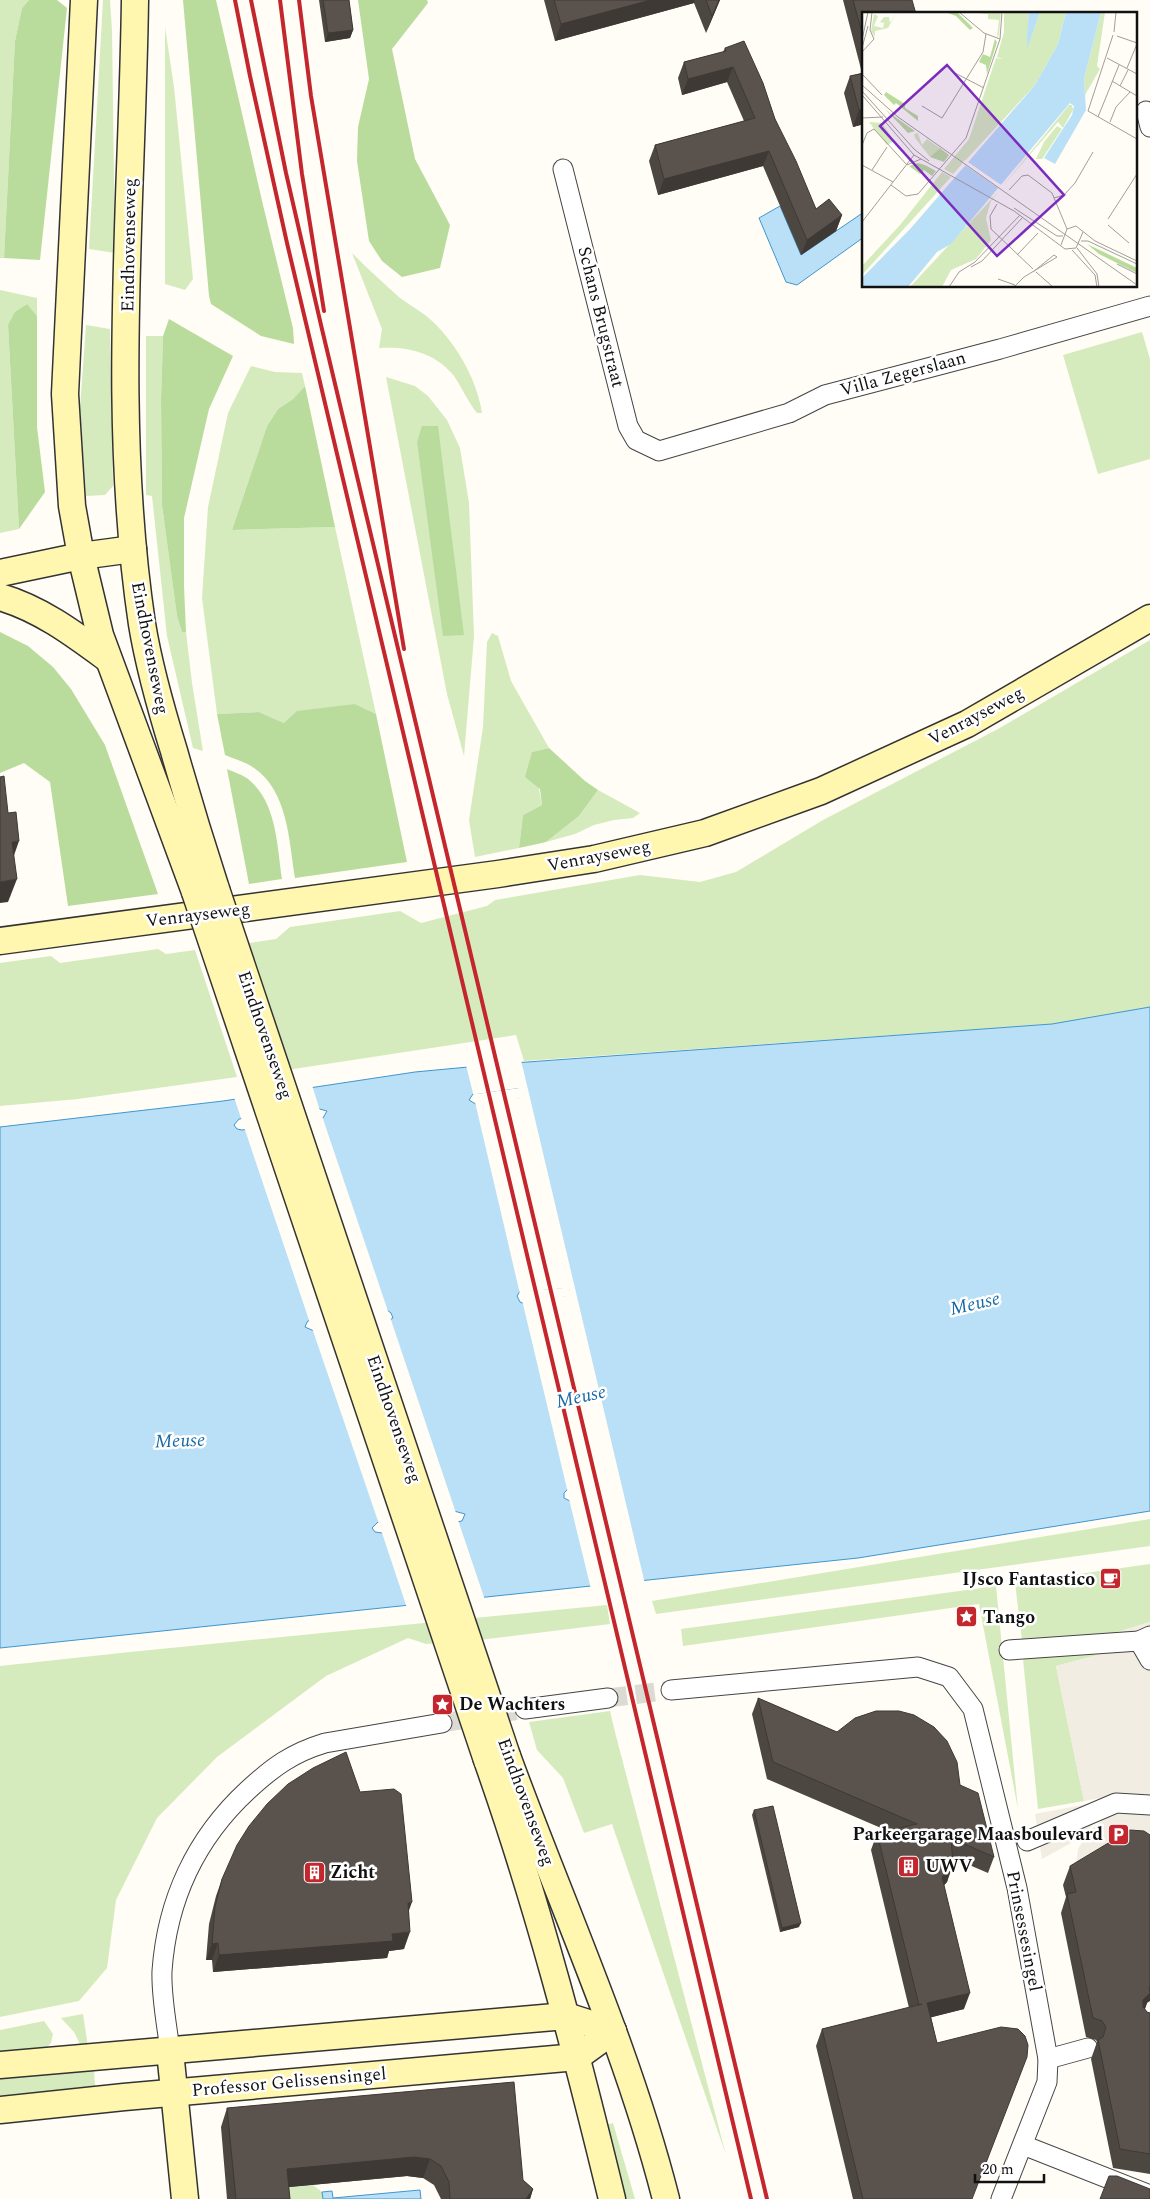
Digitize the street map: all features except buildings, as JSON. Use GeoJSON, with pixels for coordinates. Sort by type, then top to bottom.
{"type":"FeatureCollection","features":[{"type":"Feature","properties":{"kind":"main road"},"geometry":{"type":"LineString","coordinates":[[124,0],[135,34]]}},
{"type":"Feature","properties":{"kind":"main road","name":"Eindhovenseweg"},"geometry":{"type":"LineString","coordinates":[[135,0],[125,398],[128,502],[142,625],[158,694],[196,828],[206,891]]}},
{"type":"Feature","properties":{"kind":"main road","name":"Eindhovenseweg"},"geometry":{"type":"LineString","coordinates":[[81,4],[65,394],[72,506],[81,556],[108,659],[206,891],[497,1758],[521,1861],[566,2016],[612,2199]]}},
{"type":"Feature","properties":{"kind":"main road"},"geometry":{"type":"LineString","coordinates":[[0,573],[81,556],[133,549]]}},
{"type":"Feature","properties":{"kind":"main road"},"geometry":{"type":"LineString","coordinates":[[0,598],[28,607],[53,620],[108,659]]}},
{"type":"Feature","properties":{"kind":"main road","name":"Venrayseweg"},"geometry":{"type":"LineString","coordinates":[[0,941],[594,860],[705,833],[821,791],[967,724],[1150,618]]}},
{"type":"Feature","properties":{"kind":"main road","name":"Eindhovenseweg"},"geometry":{"type":"LineString","coordinates":[[497,1758],[537,1838],[583,1948],[614,2031],[658,2167],[666,2199]]}},
{"type":"Feature","properties":{"kind":"main road"},"geometry":{"type":"LineString","coordinates":[[0,2065],[566,2016],[614,2031]]}},
{"type":"Feature","properties":{"kind":"main road"},"geometry":{"type":"LineString","coordinates":[[577,2057],[614,2031]]}},
{"type":"Feature","properties":{"kind":"main road"},"geometry":{"type":"LineString","coordinates":[[170,2051],[185,2199]]}},
{"type":"Feature","properties":{"kind":"main road","name":"Professor Gelissensingel"},"geometry":{"type":"LineString","coordinates":[[0,2110],[174,2092],[577,2057]]}},
{"type":"Feature","properties":{"kind":"street","name":"Schans Brugstraat"},"geometry":{"type":"LineString","coordinates":[[563,169],[628,426],[636,440],[659,451]]}},
{"type":"Feature","properties":{"kind":"street","name":"Villa Zegerslaan"},"geometry":{"type":"LineString","coordinates":[[659,451],[789,414],[825,395],[1000,349],[1150,306]]}},
{"type":"Feature","properties":{"kind":"street"},"geometry":{"type":"LineString","coordinates":[[1009,1650],[1144,1638],[1150,1660]]}},
{"type":"Feature","properties":{"kind":"street","name":"Prinsessesingel"},"geometry":{"type":"LineString","coordinates":[[671,1690],[918,1667],[949,1677],[974,1709],[1017,1888],[1048,2059],[1046,2082],[1001,2199]]}},
{"type":"Feature","properties":{"kind":"street"},"geometry":{"type":"LineString","coordinates":[[525,1709],[608,1698]]}},
{"type":"Feature","properties":{"kind":"street"},"geometry":{"type":"LineString","coordinates":[[170,2051],[162,1973],[166,1938],[175,1899],[185,1874],[203,1841],[226,1811],[271,1769],[292,1755],[308,1748],[325,1743],[442,1723]]}},
{"type":"Feature","properties":{"kind":"street"},"geometry":{"type":"LineString","coordinates":[[1027,1840],[1116,1803],[1150,1805]]}},
{"type":"Feature","properties":{"kind":"street"},"geometry":{"type":"LineString","coordinates":[[1048,2059],[1088,2048]]}},
{"type":"Feature","properties":{"kind":"street"},"geometry":{"type":"LineString","coordinates":[[1023,2145],[1150,2195]]}},
{"type":"Feature","properties":{"kind":"green space"},"geometry":{"type":"Polygon","coordinates":[[[0,0],[29,0],[22,8],[15,41],[4,258],[0,258],[0,0]]]}},
{"type":"Feature","properties":{"kind":"green space"},"geometry":{"type":"Polygon","coordinates":[[[29,0],[57,0],[67,8],[40,260],[4,258],[15,41],[22,8],[29,0]]]}},
{"type":"Feature","properties":{"kind":"green space"},"geometry":{"type":"Polygon","coordinates":[[[103,0],[110,0],[112,31],[115,253],[89,249],[103,0]]]}},
{"type":"Feature","properties":{"kind":"green space"},"geometry":{"type":"Polygon","coordinates":[[[183,0],[216,0],[293,328],[294,344],[261,336],[211,304],[183,0]]]}},
{"type":"Feature","properties":{"kind":"green space"},"geometry":{"type":"Polygon","coordinates":[[[358,0],[427,0],[428,3],[392,49],[415,159],[450,225],[440,268],[402,277],[382,261],[369,241],[357,161],[358,127],[369,79],[358,0]]]}},
{"type":"Feature","properties":{"kind":"green space"},"geometry":{"type":"Polygon","coordinates":[[[165,27],[174,87],[193,279],[185,290],[165,284],[165,27]]]}},
{"type":"Feature","properties":{"kind":"green space"},"geometry":{"type":"Polygon","coordinates":[[[352,253],[400,298],[435,324],[454,346],[475,386],[482,413],[477,413],[454,376],[439,362],[411,350],[379,348],[382,329],[352,253]]]}},
{"type":"Feature","properties":{"kind":"green space"},"geometry":{"type":"Polygon","coordinates":[[[0,290],[37,298],[37,316],[26,304],[8,325],[19,529],[0,533],[0,290]]]}},
{"type":"Feature","properties":{"kind":"green space"},"geometry":{"type":"Polygon","coordinates":[[[27,304],[37,316],[37,427],[45,492],[19,529],[8,325],[15,312],[27,304]]]}},
{"type":"Feature","properties":{"kind":"green space"},"geometry":{"type":"Polygon","coordinates":[[[169,319],[233,356],[209,409],[184,518],[186,632],[182,632],[177,616],[162,505],[161,400],[163,336],[169,319]]]}},
{"type":"Feature","properties":{"kind":"green space"},"geometry":{"type":"Polygon","coordinates":[[[86,325],[110,329],[113,486],[105,495],[86,496],[80,408],[86,325]]]}},
{"type":"Feature","properties":{"kind":"green space"},"geometry":{"type":"Polygon","coordinates":[[[1142,332],[1150,359],[1150,459],[1098,474],[1063,355],[1142,332]]]}},
{"type":"Feature","properties":{"kind":"green space"},"geometry":{"type":"Polygon","coordinates":[[[146,336],[163,336],[161,400],[162,505],[177,616],[182,632],[186,632],[203,751],[193,748],[167,636],[152,496],[146,495],[146,336]]]}},
{"type":"Feature","properties":{"kind":"green space"},"geometry":{"type":"Polygon","coordinates":[[[251,366],[275,372],[302,373],[305,386],[293,399],[278,409],[267,426],[232,530],[335,527],[376,714],[355,704],[284,723],[259,712],[217,714],[202,598],[208,507],[228,413],[251,366]]]}},
{"type":"Feature","properties":{"kind":"green space"},"geometry":{"type":"Polygon","coordinates":[[[386,377],[415,386],[428,396],[447,420],[460,448],[469,503],[474,636],[464,756],[447,694],[386,377]]]}},
{"type":"Feature","properties":{"kind":"green space"},"geometry":{"type":"Polygon","coordinates":[[[305,386],[335,527],[232,530],[267,426],[278,409],[293,399],[305,386]]]}},
{"type":"Feature","properties":{"kind":"green space"},"geometry":{"type":"Polygon","coordinates":[[[422,426],[438,426],[464,635],[443,636],[417,442],[422,426]]]}},
{"type":"Feature","properties":{"kind":"green space"},"geometry":{"type":"Polygon","coordinates":[[[0,632],[28,646],[53,667],[71,689],[105,745],[158,894],[68,906],[50,782],[24,763],[0,773],[0,632]]]}},
{"type":"Feature","properties":{"kind":"green space"},"geometry":{"type":"Polygon","coordinates":[[[492,633],[498,636],[511,681],[549,748],[532,752],[542,805],[523,815],[519,848],[475,857],[469,820],[483,727],[487,642],[492,633]]]}},
{"type":"Feature","properties":{"kind":"green space"},"geometry":{"type":"Polygon","coordinates":[[[1150,640],[1150,1007],[1052,1024],[524,1061],[516,1035],[287,1070],[243,944],[276,939],[290,927],[400,911],[421,923],[487,906],[495,900],[640,875],[700,882],[736,872],[823,820],[998,729],[1150,640]]]}},
{"type":"Feature","properties":{"kind":"green space"},"geometry":{"type":"Polygon","coordinates":[[[355,704],[376,714],[407,862],[295,878],[285,818],[274,790],[254,768],[225,755],[217,714],[259,712],[284,723],[297,711],[355,704]]]}},
{"type":"Feature","properties":{"kind":"green space"},"geometry":{"type":"Polygon","coordinates":[[[549,748],[585,781],[598,790],[579,816],[546,842],[519,848],[523,815],[542,805],[540,789],[525,777],[532,752],[549,748]]]}},
{"type":"Feature","properties":{"kind":"green space"},"geometry":{"type":"Polygon","coordinates":[[[227,769],[248,779],[265,800],[274,825],[282,879],[249,884],[227,769]]]}},
{"type":"Feature","properties":{"kind":"green space"},"geometry":{"type":"Polygon","coordinates":[[[598,790],[640,813],[633,818],[594,825],[575,834],[546,842],[579,816],[598,790]]]}},
{"type":"Feature","properties":{"kind":"green space"},"geometry":{"type":"Polygon","coordinates":[[[158,949],[166,954],[195,950],[237,1077],[78,1099],[0,1106],[0,963],[51,956],[60,963],[158,949]]]}},
{"type":"Feature","properties":{"kind":"green space"},"geometry":{"type":"Polygon","coordinates":[[[1150,1519],[1150,1546],[656,1614],[652,1601],[1150,1519]]]}},
{"type":"Feature","properties":{"kind":"green space"},"geometry":{"type":"Polygon","coordinates":[[[1150,1564],[1150,1622],[1111,1634],[1022,1640],[1015,1583],[1150,1564]]]}},
{"type":"Feature","properties":{"kind":"green space"},"geometry":{"type":"Polygon","coordinates":[[[996,1586],[1018,1809],[979,1604],[683,1646],[681,1629],[996,1586]]]}},
{"type":"Feature","properties":{"kind":"green space"},"geometry":{"type":"Polygon","coordinates":[[[607,1605],[610,1624],[479,1640],[426,1644],[408,1638],[326,1676],[217,1757],[157,1818],[116,1900],[107,1968],[79,2001],[0,2017],[0,1666],[607,1605]]]}},
{"type":"Feature","properties":{"kind":"green space"},"geometry":{"type":"Polygon","coordinates":[[[1113,1651],[1056,1666],[1084,1801],[1038,1809],[1023,1659],[1113,1651]]]}},
{"type":"Feature","properties":{"kind":"green space"},"geometry":{"type":"Polygon","coordinates":[[[610,1711],[726,2155],[612,1824],[584,1833],[563,1778],[537,1750],[529,1722],[610,1711]]]}},
{"type":"Feature","properties":{"kind":"green space"},"geometry":{"type":"Polygon","coordinates":[[[83,2014],[88,2047],[82,2048],[74,2032],[61,2018],[83,2014]]]}},
{"type":"Feature","properties":{"kind":"green space"},"geometry":{"type":"Polygon","coordinates":[[[44,2021],[53,2034],[51,2043],[43,2052],[0,2056],[0,2030],[44,2021]]]}},
{"type":"Feature","properties":{"kind":"green space"},"geometry":{"type":"Polygon","coordinates":[[[94,2069],[95,2086],[0,2096],[0,2079],[94,2069]]]}},
{"type":"Feature","properties":{"kind":"green space"},"geometry":{"type":"Polygon","coordinates":[[[613,2123],[635,2199],[624,2199],[606,2125],[613,2123]]]}},
{"type":"Feature","properties":{"kind":"green space"},"geometry":{"type":"Polygon","coordinates":[[[313,2185],[322,2192],[323,2199],[228,2199],[227,2193],[313,2185]]]}},
{"type":"Feature","properties":{"kind":"shaded area"},"geometry":{"type":"Polygon","coordinates":[[[1150,1622],[1150,1795],[1124,1794],[1084,1801],[1056,1666],[1113,1651],[1111,1634],[1150,1622]]]}},
{"type":"Feature","properties":{"kind":"shaded area"},"geometry":{"type":"Polygon","coordinates":[[[1124,1797],[1128,1808],[1095,1822],[1080,1838],[1042,1859],[1035,1814],[1124,1797]]]}},
{"type":"Feature","properties":{"kind":"shaded area"},"geometry":{"type":"Polygon","coordinates":[[[1128,1811],[1150,1814],[1150,1861],[1075,1878],[1078,1849],[1089,1831],[1106,1818],[1128,1811]]]}},
{"type":"Feature","properties":{"kind":"water"},"geometry":{"type":"Polygon","coordinates":[[[780,206],[801,255],[862,213],[862,238],[797,285],[786,282],[759,218],[780,206]]]}},
{"type":"Feature","properties":{"kind":"water","name":"Meuse"},"geometry":{"type":"Polygon","coordinates":[[[1150,1007],[1150,1511],[858,1558],[0,1648],[0,1127],[223,1101],[415,1072],[500,1064],[1052,1024],[1150,1007]],[[523,1087],[473,1094],[469,1100],[479,1106],[525,1098],[523,1087]],[[316,1108],[239,1119],[234,1125],[237,1129],[242,1130],[323,1118],[327,1111],[316,1108]],[[570,1287],[520,1291],[517,1296],[520,1302],[525,1304],[571,1296],[570,1287]],[[387,1310],[311,1319],[305,1327],[314,1331],[386,1322],[393,1318],[387,1310]],[[617,1484],[568,1489],[564,1493],[564,1498],[574,1503],[618,1494],[617,1484]],[[454,1511],[378,1522],[372,1528],[375,1532],[382,1533],[462,1521],[465,1514],[454,1511]]]}},
{"type":"Feature","properties":{"kind":"water"},"geometry":{"type":"Polygon","coordinates":[[[420,2190],[421,2199],[323,2199],[322,2192],[332,2191],[333,2198],[420,2190]]]}},
{"type":"Feature","properties":{"kind":"pier"},"geometry":{"type":"Polygon","coordinates":[[[521,1060],[645,1584],[591,1589],[569,1499],[613,1494],[617,1491],[617,1488],[613,1486],[573,1490],[568,1493],[522,1300],[567,1296],[570,1290],[567,1288],[530,1291],[520,1294],[475,1102],[521,1098],[523,1095],[522,1089],[477,1094],[474,1097],[466,1065],[521,1060]]]}},
{"type":"Feature","properties":{"kind":"pier"},"geometry":{"type":"Polygon","coordinates":[[[312,1085],[320,1111],[242,1121],[234,1097],[312,1085]]]}},
{"type":"Feature","properties":{"kind":"pier"},"geometry":{"type":"Polygon","coordinates":[[[322,1116],[389,1314],[384,1313],[310,1323],[244,1127],[322,1116]]]}},
{"type":"Feature","properties":{"kind":"pier"},"geometry":{"type":"Polygon","coordinates":[[[390,1317],[456,1513],[379,1524],[312,1328],[390,1317]]]}},
{"type":"Feature","properties":{"kind":"pier"},"geometry":{"type":"Polygon","coordinates":[[[458,1520],[485,1600],[407,1608],[381,1530],[458,1520]]]}},
{"type":"Feature","properties":{"kind":"tunnel"},"geometry":{"type":"LineString","coordinates":[[608,1698],[671,1690]]}},
{"type":"Feature","properties":{"kind":"tunnel"},"geometry":{"type":"LineString","coordinates":[[442,1723],[525,1709]]}},
{"type":"Feature","properties":{"kind":"railway"},"geometry":{"type":"LineString","coordinates":[[235,0],[287,243],[751,2199]]}},
{"type":"Feature","properties":{"kind":"railway"},"geometry":{"type":"LineString","coordinates":[[251,0],[286,173],[321,325],[767,2199]]}},
{"type":"Feature","properties":{"kind":"railway"},"geometry":{"type":"LineString","coordinates":[[280,0],[302,174],[324,311]]}},
{"type":"Feature","properties":{"kind":"railway"},"geometry":{"type":"LineString","coordinates":[[299,0],[311,96],[404,649]]}},
{"type":"Feature","properties":{"kind":"place","name":"IJsco Fantastico"},"geometry":{"type":"Point","coordinates":[1111,1579]}},
{"type":"Feature","properties":{"kind":"place","name":"Tango"},"geometry":{"type":"Point","coordinates":[967,1617]}},
{"type":"Feature","properties":{"kind":"place","name":"De Wachters"},"geometry":{"type":"Point","coordinates":[443,1704]}},
{"type":"Feature","properties":{"kind":"place","name":"Parkeergarage Maasboulevard"},"geometry":{"type":"Point","coordinates":[1119,1834]}},
{"type":"Feature","properties":{"kind":"place","name":"UWV"},"geometry":{"type":"Point","coordinates":[909,1866]}},
{"type":"Feature","properties":{"kind":"place","name":"Zicht"},"geometry":{"type":"Point","coordinates":[314,1872]}}]}
